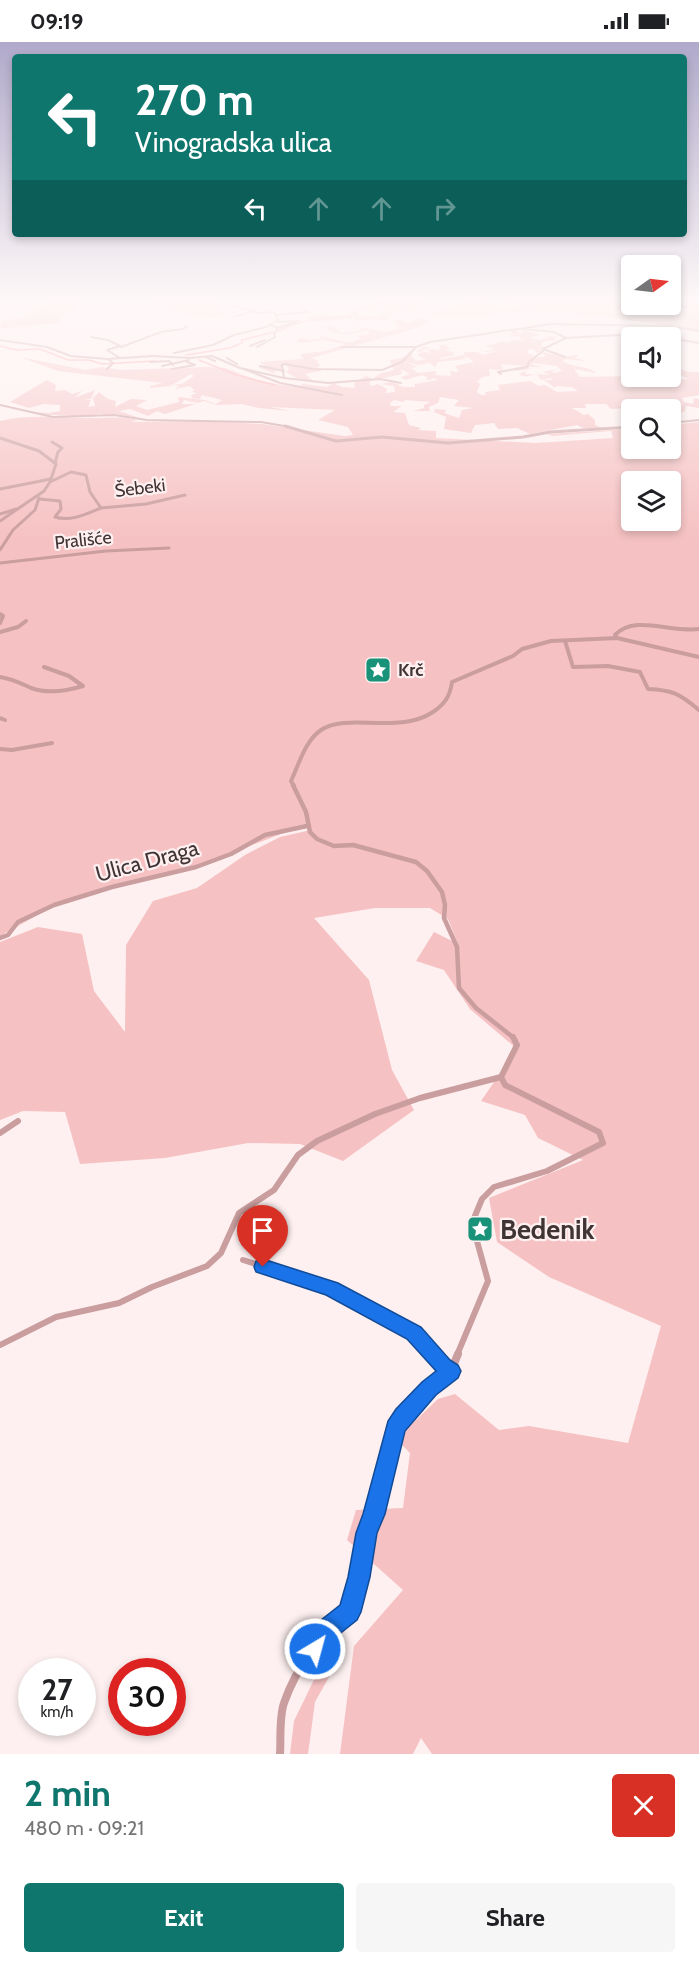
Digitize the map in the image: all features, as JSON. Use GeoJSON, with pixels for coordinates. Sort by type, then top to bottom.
{"type":"FeatureCollection","features":[{"type":"Feature","properties":{"kind":"street"},"geometry":{"type":"LineString","coordinates":[[275,381],[342,395]]}},
{"type":"Feature","properties":{"kind":"street"},"geometry":{"type":"LineString","coordinates":[[285,381],[300,386]]}},
{"type":"Feature","properties":{"kind":"street"},"geometry":{"type":"LineString","coordinates":[[308,381],[325,383],[347,381]]}},
{"type":"Feature","properties":{"kind":"street"},"geometry":{"type":"LineString","coordinates":[[389,381],[400,384]]}},
{"type":"Feature","properties":{"kind":"street"},"geometry":{"type":"LineString","coordinates":[[0,405],[52,417],[114,415],[147,420],[261,422],[279,424],[340,441],[382,437],[457,443],[550,432],[621,428]]}},
{"type":"Feature","properties":{"kind":"street"},"geometry":{"type":"LineString","coordinates":[[681,422],[699,420]]}},
{"type":"Feature","properties":{"kind":"street"},"geometry":{"type":"LineString","coordinates":[[0,438],[39,451],[55,463]]}},
{"type":"Feature","properties":{"kind":"street"},"geometry":{"type":"LineString","coordinates":[[0,514],[16,509],[38,497],[51,481],[58,452],[62,447],[52,442]]}},
{"type":"Feature","properties":{"kind":"street","name":"Šebeki"},"geometry":{"type":"LineString","coordinates":[[0,489],[51,481],[71,472],[86,476],[90,492],[101,508],[146,504],[186,495]]}},
{"type":"Feature","properties":{"kind":"street"},"geometry":{"type":"LineString","coordinates":[[38,497],[60,501],[61,509],[55,517],[59,519],[72,518],[101,508]]}},
{"type":"Feature","properties":{"kind":"street"},"geometry":{"type":"LineString","coordinates":[[0,550],[13,531],[35,510],[38,497]]}},
{"type":"Feature","properties":{"kind":"street"},"geometry":{"type":"LineString","coordinates":[[0,521],[16,509]]}},
{"type":"Feature","properties":{"kind":"street","name":"Prališće"},"geometry":{"type":"LineString","coordinates":[[0,563],[79,553],[170,548]]}},
{"type":"Feature","properties":{"kind":"street"},"geometry":{"type":"LineString","coordinates":[[0,614],[3,616],[0,623]]}},
{"type":"Feature","properties":{"kind":"street"},"geometry":{"type":"LineString","coordinates":[[0,632],[18,627],[26,621]]}},
{"type":"Feature","properties":{"kind":"street"},"geometry":{"type":"LineString","coordinates":[[617,638],[615,635],[618,631],[629,625],[646,625],[684,631],[699,629]]}},
{"type":"Feature","properties":{"kind":"street"},"geometry":{"type":"LineString","coordinates":[[0,1345],[56,1317],[119,1303],[152,1287],[207,1266],[221,1253],[239,1213],[274,1190],[298,1155],[317,1141],[375,1114],[420,1098],[501,1077],[517,1045],[505,1029],[463,996],[459,988],[457,947],[447,927],[442,892],[427,871],[416,862],[353,845],[334,846],[323,843],[312,836],[307,825],[306,812],[291,781],[291,776],[307,746],[319,731],[343,724],[418,721],[448,697],[452,682],[535,644],[617,638],[699,657]]}},
{"type":"Feature","properties":{"kind":"street"},"geometry":{"type":"LineString","coordinates":[[565,641],[573,667],[608,666],[640,672],[648,689],[667,690],[680,694],[699,710]]}},
{"type":"Feature","properties":{"kind":"street"},"geometry":{"type":"LineString","coordinates":[[0,677],[16,679],[32,688],[64,692],[83,686],[69,676],[44,667]]}},
{"type":"Feature","properties":{"kind":"street"},"geometry":{"type":"LineString","coordinates":[[0,718],[5,720]]}},
{"type":"Feature","properties":{"kind":"street"},"geometry":{"type":"LineString","coordinates":[[0,749],[12,750],[52,743]]}},
{"type":"Feature","properties":{"kind":"street","name":"Ulica Draga"},"geometry":{"type":"LineString","coordinates":[[0,938],[8,934],[18,922],[54,904],[112,887],[196,867],[231,854],[265,835],[307,825]]}},
{"type":"Feature","properties":{"kind":"street"},"geometry":{"type":"LineString","coordinates":[[280,1754],[283,1704],[304,1665],[329,1628],[349,1612],[395,1428],[403,1416],[429,1389],[451,1371],[488,1281],[472,1223],[482,1199],[494,1187],[547,1171],[603,1143],[599,1132],[505,1085],[501,1077]]}},
{"type":"Feature","properties":{"kind":"street"},"geometry":{"type":"LineString","coordinates":[[0,1132],[18,1121]]}},
{"type":"Feature","properties":{"kind":"street"},"geometry":{"type":"LineString","coordinates":[[243,1260],[332,1288],[414,1333],[443,1366],[451,1371]]}},
{"type":"Feature","properties":{"kind":"shaded area"},"geometry":{"type":"Polygon","coordinates":[[[45,381],[56,385],[55,391],[65,390],[72,394],[82,391],[74,398],[95,390],[91,399],[83,399],[91,400],[88,407],[95,406],[93,398],[99,392],[108,399],[116,401],[115,407],[131,399],[147,400],[136,406],[147,410],[179,402],[178,397],[205,400],[216,404],[222,400],[202,395],[200,399],[192,398],[191,395],[197,393],[192,392],[194,390],[190,386],[175,389],[179,386],[172,385],[187,381],[259,381],[299,387],[303,384],[327,387],[333,383],[342,387],[355,388],[354,383],[358,381],[370,381],[370,386],[378,384],[387,389],[386,393],[395,392],[394,386],[380,384],[393,382],[403,387],[415,387],[415,384],[434,381],[478,381],[480,384],[477,392],[486,395],[485,392],[500,390],[498,385],[530,381],[539,386],[545,385],[557,392],[578,391],[572,387],[556,386],[555,388],[545,381],[621,381],[621,387],[681,387],[681,381],[699,381],[699,395],[682,398],[684,402],[693,404],[694,398],[699,399],[699,408],[686,406],[685,411],[681,413],[681,399],[621,399],[621,409],[611,409],[606,404],[585,404],[586,408],[572,408],[584,415],[588,414],[595,420],[595,425],[602,428],[583,428],[577,425],[530,434],[517,428],[498,429],[494,423],[475,425],[471,433],[444,429],[446,417],[434,412],[435,409],[447,410],[444,413],[459,418],[462,410],[473,408],[454,406],[459,400],[440,397],[438,403],[429,407],[430,411],[413,411],[424,408],[424,405],[430,402],[394,400],[390,403],[391,406],[402,406],[393,412],[405,413],[409,425],[421,428],[418,430],[436,431],[436,438],[536,443],[613,438],[611,431],[552,436],[547,434],[621,430],[621,459],[681,459],[681,424],[699,422],[699,1754],[432,1754],[421,1738],[413,1754],[340,1754],[354,1646],[403,1590],[347,1540],[356,1510],[403,1508],[410,1453],[396,1439],[438,1399],[455,1394],[499,1430],[529,1426],[628,1443],[661,1326],[549,1277],[497,1242],[489,1198],[583,1160],[538,1138],[525,1115],[481,1101],[517,1049],[470,1009],[444,970],[416,961],[434,932],[458,944],[448,919],[430,908],[375,908],[314,918],[369,980],[392,1070],[414,1110],[343,1161],[300,1144],[248,1143],[165,1158],[80,1164],[65,1112],[23,1111],[0,1120],[0,942],[38,927],[82,934],[94,991],[125,1032],[126,945],[153,901],[197,888],[245,855],[280,837],[311,830],[308,824],[186,870],[108,887],[52,907],[0,936],[0,421],[47,417],[137,420],[131,422],[211,421],[262,424],[345,436],[353,435],[348,427],[318,420],[335,410],[271,407],[290,411],[241,404],[217,405],[204,401],[198,403],[184,400],[182,404],[196,404],[165,414],[157,411],[148,416],[130,409],[119,411],[140,418],[114,414],[103,416],[103,414],[97,414],[95,417],[34,414],[30,412],[60,411],[60,405],[44,404],[29,408],[10,402],[45,381]]]}},
{"type":"Feature","properties":{"kind":"shaded area"},"geometry":{"type":"Polygon","coordinates":[[[145,381],[179,381],[170,386],[151,388],[150,386],[163,383],[145,381]]]}},
{"type":"Feature","properties":{"kind":"shaded area"},"geometry":{"type":"Polygon","coordinates":[[[326,1655],[338,1661],[315,1702],[308,1754],[290,1754],[294,1721],[326,1655]]]}},
{"type":"Feature","properties":{"kind":"waterway"},"geometry":{"type":"LineString","coordinates":[[259,381],[275,385]]}},
{"type":"Feature","properties":{"kind":"place","name":"Krč"},"geometry":{"type":"Point","coordinates":[378,670]}},
{"type":"Feature","properties":{"kind":"place","name":"Bedenik"},"geometry":{"type":"Point","coordinates":[480,1229]}},
{"type":"Feature","properties":{"kind":"route"},"geometry":{"type":"LineString","coordinates":[[263,1267],[332,1288],[386,1320],[414,1333],[443,1366],[451,1371],[410,1408],[395,1428],[349,1612],[329,1628],[315,1649]]}}]}
